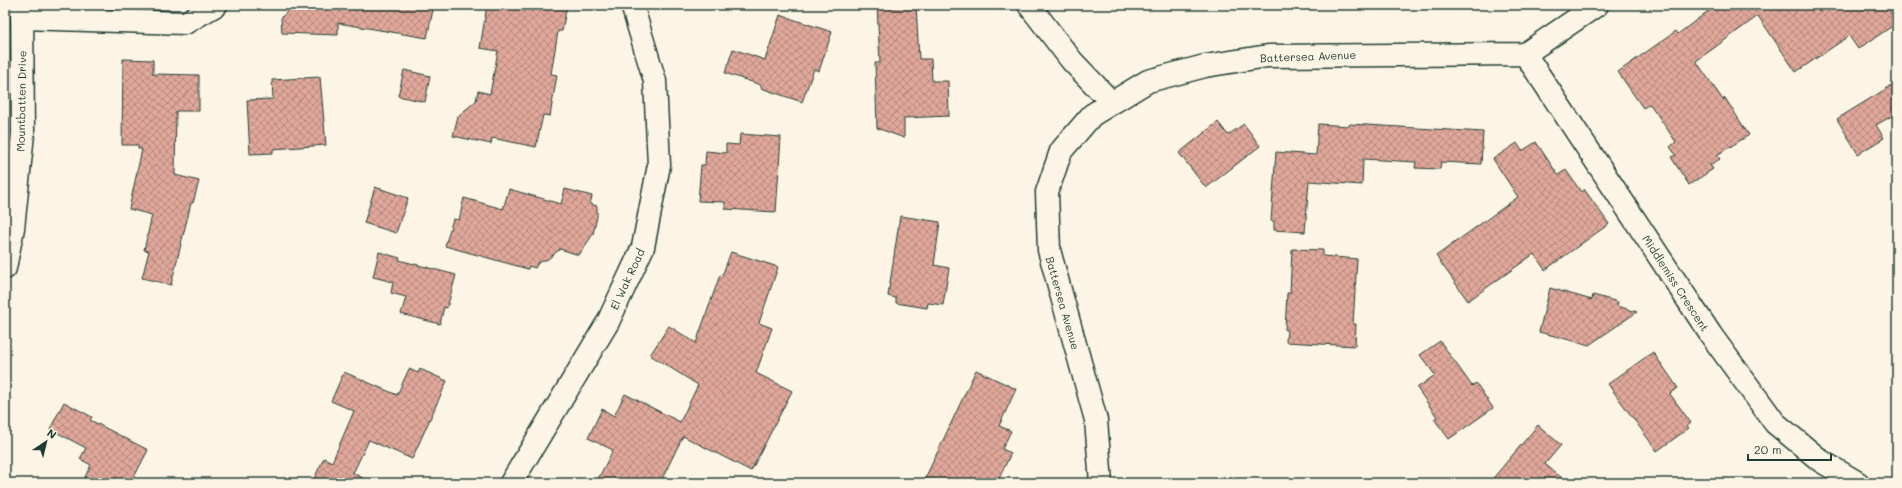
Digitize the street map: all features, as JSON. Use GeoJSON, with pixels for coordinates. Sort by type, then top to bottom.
{"type":"FeatureCollection","features":[{"type":"Feature","properties":{"kind":"street"},"geometry":{"type":"LineString","coordinates":[[22,11],[185,23],[216,5]]}},
{"type":"Feature","properties":{"kind":"street","name":"El Wak Road"},"geometry":{"type":"LineString","coordinates":[[511,483],[608,322],[643,247],[659,165],[655,81],[632,5]]}},
{"type":"Feature","properties":{"kind":"street"},"geometry":{"type":"LineString","coordinates":[[1029,5],[1072,61],[1112,103]]}},
{"type":"Feature","properties":{"kind":"street"},"geometry":{"type":"LineString","coordinates":[[1525,54],[1597,5]]}},
{"type":"Feature","properties":{"kind":"street","name":"Mountbatten Drive"},"geometry":{"type":"LineString","coordinates":[[5,268],[13,228],[23,134],[22,11]]}},
{"type":"Feature","properties":{"kind":"street","name":"Battersea Avenue"},"geometry":{"type":"LineString","coordinates":[[1101,483],[1096,420],[1049,250],[1048,192],[1061,151],[1092,115],[1148,81],[1204,66],[1268,56],[1525,54]]}},
{"type":"Feature","properties":{"kind":"street","name":"Middlemiss Crescent"},"geometry":{"type":"LineString","coordinates":[[1525,54],[1711,335],[1775,424],[1821,461],[1858,483]]}},
{"type":"Feature","properties":{"kind":"building"},"geometry":{"type":"Polygon","coordinates":[[[293,5],[434,5],[427,38],[338,23],[338,35],[282,33],[281,18],[293,5]]]}},
{"type":"Feature","properties":{"kind":"building"},"geometry":{"type":"Polygon","coordinates":[[[487,5],[567,5],[562,31],[558,31],[551,74],[557,75],[550,116],[543,115],[536,147],[492,138],[491,144],[453,136],[458,116],[476,101],[478,91],[490,94],[498,51],[480,48],[487,5]]]}},
{"type":"Feature","properties":{"kind":"building"},"geometry":{"type":"Polygon","coordinates":[[[877,5],[916,5],[919,59],[931,59],[932,81],[948,81],[949,116],[904,118],[904,138],[877,128],[875,63],[880,63],[877,5]]]}},
{"type":"Feature","properties":{"kind":"building"},"geometry":{"type":"Polygon","coordinates":[[[1716,5],[1886,5],[1897,23],[1858,49],[1849,36],[1796,72],[1758,16],[1696,61],[1723,100],[1725,98],[1749,135],[1717,155],[1720,159],[1710,165],[1713,169],[1689,185],[1671,157],[1676,155],[1670,147],[1676,142],[1650,104],[1643,108],[1618,72],[1676,31],[1678,34],[1716,5]]]}},
{"type":"Feature","properties":{"kind":"building"},"geometry":{"type":"Polygon","coordinates":[[[780,15],[832,32],[819,71],[814,69],[802,102],[761,88],[761,85],[725,73],[733,49],[765,60],[780,15]]]}},
{"type":"Feature","properties":{"kind":"building"},"geometry":{"type":"Polygon","coordinates":[[[123,59],[153,60],[153,74],[199,75],[199,111],[176,111],[175,175],[199,181],[193,203],[191,203],[171,285],[142,278],[149,251],[144,250],[152,215],[129,209],[142,149],[138,149],[138,145],[122,145],[123,59]]]}},
{"type":"Feature","properties":{"kind":"building"},"geometry":{"type":"Polygon","coordinates":[[[404,70],[430,76],[425,102],[398,96],[404,70]]]}},
{"type":"Feature","properties":{"kind":"building"},"geometry":{"type":"Polygon","coordinates":[[[320,77],[326,145],[273,149],[273,153],[250,154],[247,100],[273,99],[272,80],[320,77]]]}},
{"type":"Feature","properties":{"kind":"building"},"geometry":{"type":"Polygon","coordinates":[[[1897,82],[1897,113],[1876,125],[1884,138],[1858,154],[1837,119],[1897,82]]]}},
{"type":"Feature","properties":{"kind":"building"},"geometry":{"type":"Polygon","coordinates":[[[1218,122],[1228,135],[1244,124],[1260,146],[1206,188],[1179,153],[1218,122]]]}},
{"type":"Feature","properties":{"kind":"building"},"geometry":{"type":"Polygon","coordinates":[[[1318,124],[1349,126],[1350,124],[1483,132],[1481,164],[1441,162],[1440,169],[1415,168],[1416,162],[1363,159],[1362,185],[1309,181],[1305,232],[1274,230],[1274,221],[1271,221],[1276,152],[1316,155],[1318,124]]]}},
{"type":"Feature","properties":{"kind":"building"},"geometry":{"type":"Polygon","coordinates":[[[740,134],[781,137],[776,212],[725,209],[725,202],[698,201],[701,165],[705,165],[706,151],[726,153],[726,144],[739,145],[740,134]]]}},
{"type":"Feature","properties":{"kind":"building"},"geometry":{"type":"Polygon","coordinates":[[[1536,142],[1558,175],[1566,170],[1581,192],[1584,189],[1609,224],[1545,270],[1534,254],[1468,301],[1436,256],[1518,197],[1493,159],[1517,143],[1522,151],[1536,142]]]}},
{"type":"Feature","properties":{"kind":"building"},"geometry":{"type":"Polygon","coordinates":[[[375,187],[408,198],[396,233],[364,223],[375,187]]]}},
{"type":"Feature","properties":{"kind":"building"},"geometry":{"type":"Polygon","coordinates":[[[509,189],[561,204],[565,189],[592,196],[590,204],[597,206],[597,217],[593,234],[579,255],[560,249],[548,259],[538,263],[535,268],[529,266],[528,269],[445,246],[453,219],[459,220],[464,198],[503,209],[509,189]]]}},
{"type":"Feature","properties":{"kind":"building"},"geometry":{"type":"Polygon","coordinates":[[[900,216],[940,222],[934,265],[949,268],[943,305],[928,303],[927,308],[896,303],[896,298],[888,296],[900,216]]]}},
{"type":"Feature","properties":{"kind":"building"},"geometry":{"type":"Polygon","coordinates":[[[1292,249],[1323,250],[1323,256],[1357,259],[1353,324],[1356,324],[1355,346],[1286,342],[1287,330],[1285,330],[1287,293],[1290,293],[1292,249]]]}},
{"type":"Feature","properties":{"kind":"building"},"geometry":{"type":"Polygon","coordinates":[[[379,252],[400,258],[399,260],[456,275],[447,308],[444,307],[440,324],[401,314],[406,297],[391,293],[393,282],[373,277],[379,252]]]}},
{"type":"Feature","properties":{"kind":"building"},"geometry":{"type":"Polygon","coordinates":[[[731,252],[778,267],[759,323],[772,328],[756,373],[792,391],[751,471],[683,436],[660,483],[596,483],[613,450],[588,438],[602,409],[614,416],[625,394],[680,422],[698,385],[650,355],[669,326],[696,343],[720,275],[722,276],[731,252]]]}},
{"type":"Feature","properties":{"kind":"building"},"geometry":{"type":"Polygon","coordinates":[[[1550,288],[1592,300],[1593,295],[1618,302],[1617,306],[1637,312],[1589,345],[1539,332],[1550,288]]]}},
{"type":"Feature","properties":{"kind":"building"},"geometry":{"type":"Polygon","coordinates":[[[1440,341],[1472,386],[1476,383],[1493,408],[1449,439],[1434,419],[1437,417],[1417,388],[1435,375],[1420,355],[1440,341]]]}},
{"type":"Feature","properties":{"kind":"building"},"geometry":{"type":"Polygon","coordinates":[[[1653,352],[1678,388],[1670,394],[1691,423],[1687,426],[1689,428],[1657,451],[1608,384],[1653,352]]]}},
{"type":"Feature","properties":{"kind":"building"},"geometry":{"type":"Polygon","coordinates":[[[409,369],[418,373],[420,369],[447,381],[412,459],[369,440],[353,473],[372,483],[312,483],[324,458],[332,462],[354,411],[331,401],[344,372],[397,395],[409,369]]]}},
{"type":"Feature","properties":{"kind":"building"},"geometry":{"type":"Polygon","coordinates":[[[976,370],[1016,389],[999,426],[1011,431],[1002,449],[1011,453],[997,483],[923,483],[976,370]]]}},
{"type":"Feature","properties":{"kind":"building"},"geometry":{"type":"Polygon","coordinates":[[[64,402],[92,417],[90,420],[148,450],[131,483],[82,483],[91,465],[80,459],[86,448],[50,429],[64,402]]]}},
{"type":"Feature","properties":{"kind":"building"},"geometry":{"type":"Polygon","coordinates":[[[1538,425],[1561,445],[1545,464],[1568,483],[1489,483],[1538,425]]]}}]}
